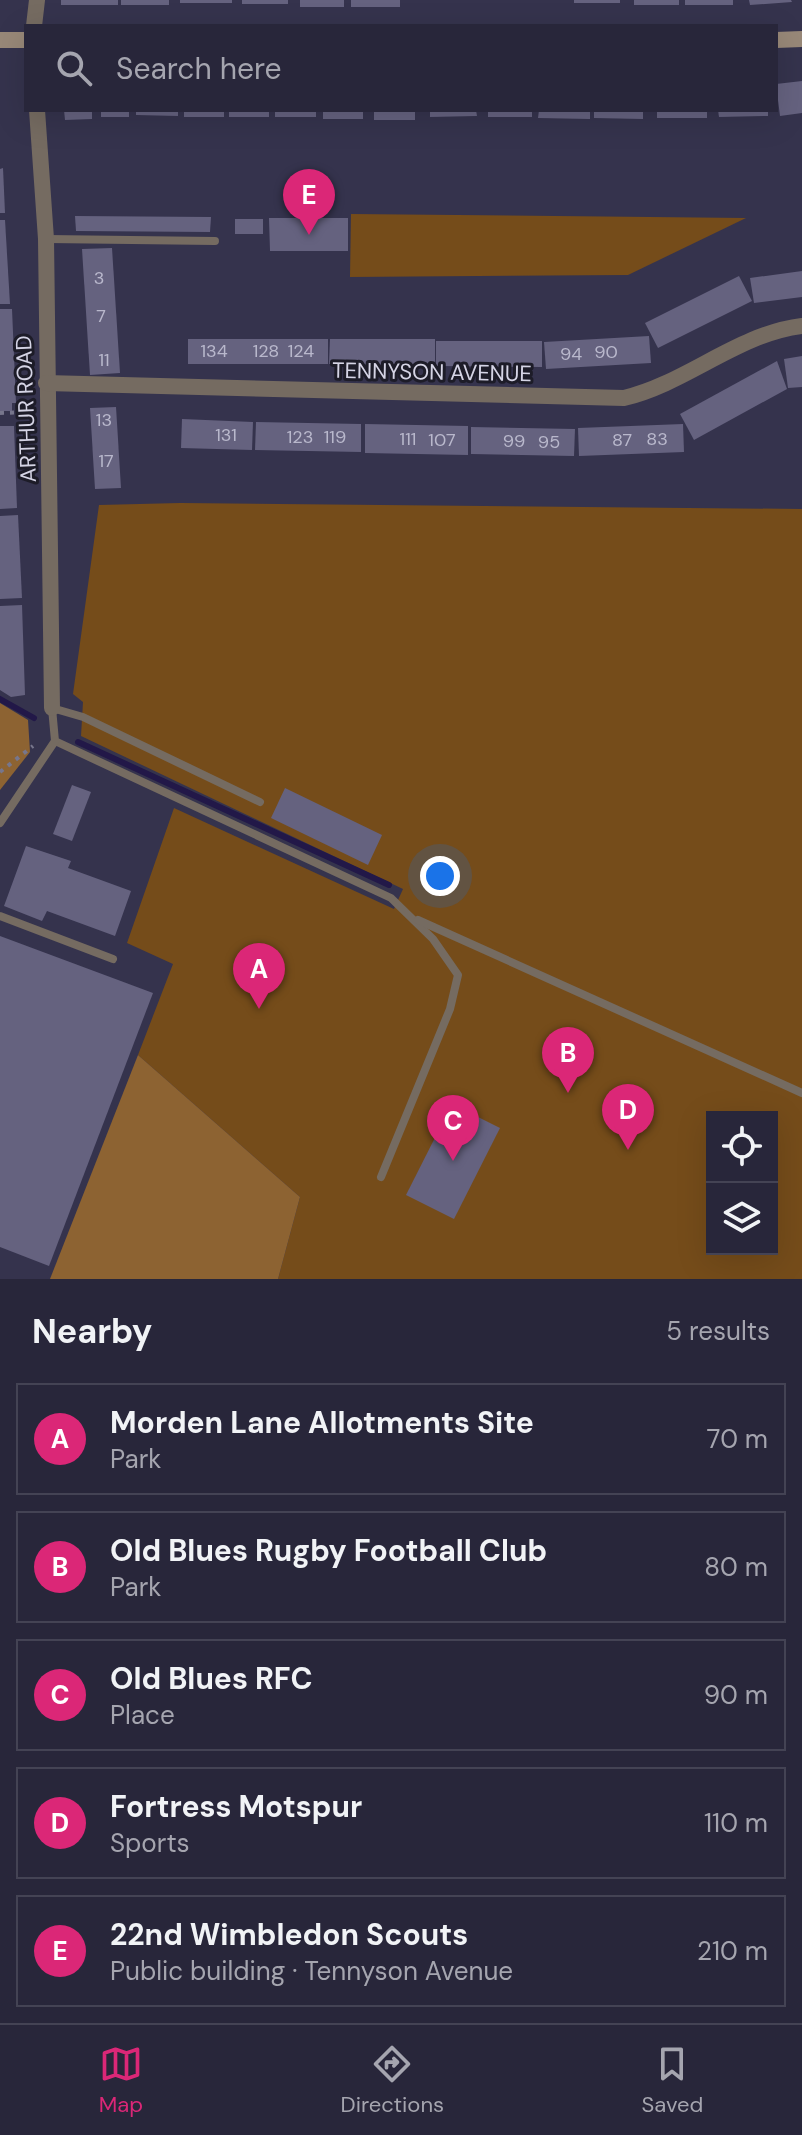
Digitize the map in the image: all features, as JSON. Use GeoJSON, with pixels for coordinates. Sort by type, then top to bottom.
{"type":"FeatureCollection","features":[{"type":"Feature","properties":{"kind":"street"},"geometry":{"type":"LineString","coordinates":[[34,24],[37,0]]}},
{"type":"Feature","properties":{"kind":"street"},"geometry":{"type":"LineString","coordinates":[[778,40],[802,39]]}},
{"type":"Feature","properties":{"kind":"street"},"geometry":{"type":"LineString","coordinates":[[0,40],[24,40]]}},
{"type":"Feature","properties":{"kind":"street","name":"ARTHUR ROAD"},"geometry":{"type":"LineString","coordinates":[[37,112],[46,239],[52,708]]}},
{"type":"Feature","properties":{"kind":"street","name":"TENNYSON AVENUE"},"geometry":{"type":"LineString","coordinates":[[46,383],[624,398],[658,390],[763,333],[802,326]]}},
{"type":"Feature","properties":{"kind":"lane"},"geometry":{"type":"LineString","coordinates":[[46,239],[215,241]]}},
{"type":"Feature","properties":{"kind":"lane"},"geometry":{"type":"LineString","coordinates":[[0,823],[53,737],[52,708],[83,717],[260,802]]}},
{"type":"Feature","properties":{"kind":"lane"},"geometry":{"type":"LineString","coordinates":[[53,737],[391,898],[414,918],[458,975],[450,1009],[381,1177]]}},
{"type":"Feature","properties":{"kind":"lane"},"geometry":{"type":"LineString","coordinates":[[0,916],[113,959]]}},
{"type":"Feature","properties":{"kind":"lane"},"geometry":{"type":"LineString","coordinates":[[414,918],[802,1093]]}},
{"type":"Feature","properties":{"kind":"path"},"geometry":{"type":"LineString","coordinates":[[0,413],[47,411]]}},
{"type":"Feature","properties":{"kind":"path"},"geometry":{"type":"LineString","coordinates":[[0,772],[53,737]]}},
{"type":"Feature","properties":{"kind":"shaded area"},"geometry":{"type":"Polygon","coordinates":[[[351,214],[746,218],[628,275],[350,277],[351,214]]]}},
{"type":"Feature","properties":{"kind":"shaded area"},"geometry":{"type":"Polygon","coordinates":[[[180,503],[802,509],[802,1279],[278,1279],[300,1197],[138,1055],[173,964],[127,943],[174,808],[394,909],[403,889],[81,736],[83,702],[73,694],[99,505],[180,503]]]}},
{"type":"Feature","properties":{"kind":"shaded area"},"geometry":{"type":"Polygon","coordinates":[[[0,703],[28,720],[30,752],[0,790],[0,703]]]}},
{"type":"Feature","properties":{"kind":"shaded area"},"geometry":{"type":"Polygon","coordinates":[[[138,1055],[300,1197],[278,1279],[50,1279],[138,1055]]]}},
{"type":"Feature","properties":{"kind":"building"},"geometry":{"type":"Polygon","coordinates":[[[61,0],[118,0],[118,5],[61,5],[61,0]]]}},
{"type":"Feature","properties":{"kind":"building"},"geometry":{"type":"Polygon","coordinates":[[[121,0],[169,0],[169,5],[121,5],[121,0]]]}},
{"type":"Feature","properties":{"kind":"building"},"geometry":{"type":"Polygon","coordinates":[[[180,0],[232,0],[232,3],[180,3],[180,0]]]}},
{"type":"Feature","properties":{"kind":"building"},"geometry":{"type":"Polygon","coordinates":[[[242,0],[288,0],[288,4],[242,4],[242,0]]]}},
{"type":"Feature","properties":{"kind":"building"},"geometry":{"type":"Polygon","coordinates":[[[300,0],[344,0],[344,7],[300,7],[300,0]]]}},
{"type":"Feature","properties":{"kind":"building"},"geometry":{"type":"Polygon","coordinates":[[[351,0],[400,0],[400,7],[351,7],[351,0]]]}},
{"type":"Feature","properties":{"kind":"building"},"geometry":{"type":"Polygon","coordinates":[[[574,0],[620,0],[620,3],[574,3],[574,0]]]}},
{"type":"Feature","properties":{"kind":"building"},"geometry":{"type":"Polygon","coordinates":[[[634,0],[679,0],[679,5],[634,5],[634,0]]]}},
{"type":"Feature","properties":{"kind":"building"},"geometry":{"type":"Polygon","coordinates":[[[685,0],[733,0],[733,5],[685,5],[685,0]]]}},
{"type":"Feature","properties":{"kind":"building"},"geometry":{"type":"Polygon","coordinates":[[[749,0],[791,0],[792,2],[750,5],[749,0]]]}},
{"type":"Feature","properties":{"kind":"building"},"geometry":{"type":"Polygon","coordinates":[[[802,81],[802,113],[780,116],[778,84],[802,81]]]}},
{"type":"Feature","properties":{"kind":"building"},"geometry":{"type":"Polygon","coordinates":[[[64,112],[92,112],[92,119],[65,120],[64,112]]]}},
{"type":"Feature","properties":{"kind":"building"},"geometry":{"type":"Polygon","coordinates":[[[101,112],[129,112],[129,117],[101,117],[101,112]]]}},
{"type":"Feature","properties":{"kind":"building"},"geometry":{"type":"Polygon","coordinates":[[[136,112],[178,112],[178,116],[136,115],[136,112]]]}},
{"type":"Feature","properties":{"kind":"building"},"geometry":{"type":"Polygon","coordinates":[[[184,112],[224,112],[224,117],[184,117],[184,112]]]}},
{"type":"Feature","properties":{"kind":"building"},"geometry":{"type":"Polygon","coordinates":[[[229,112],[269,112],[269,117],[229,117],[229,112]]]}},
{"type":"Feature","properties":{"kind":"building"},"geometry":{"type":"Polygon","coordinates":[[[275,112],[316,112],[316,117],[275,117],[275,112]]]}},
{"type":"Feature","properties":{"kind":"building"},"geometry":{"type":"Polygon","coordinates":[[[323,112],[363,112],[363,119],[323,119],[323,112]]]}},
{"type":"Feature","properties":{"kind":"building"},"geometry":{"type":"Polygon","coordinates":[[[374,112],[415,112],[415,120],[374,120],[374,112]]]}},
{"type":"Feature","properties":{"kind":"building"},"geometry":{"type":"Polygon","coordinates":[[[430,112],[476,112],[477,116],[430,117],[430,112]]]}},
{"type":"Feature","properties":{"kind":"building"},"geometry":{"type":"Polygon","coordinates":[[[488,112],[532,112],[532,117],[488,117],[488,112]]]}},
{"type":"Feature","properties":{"kind":"building"},"geometry":{"type":"Polygon","coordinates":[[[539,112],[590,112],[590,119],[538,118],[539,112]]]}},
{"type":"Feature","properties":{"kind":"building"},"geometry":{"type":"Polygon","coordinates":[[[594,112],[643,112],[643,119],[594,118],[594,112]]]}},
{"type":"Feature","properties":{"kind":"building"},"geometry":{"type":"Polygon","coordinates":[[[657,112],[707,112],[707,118],[657,118],[657,112]]]}},
{"type":"Feature","properties":{"kind":"building"},"geometry":{"type":"Polygon","coordinates":[[[718,112],[768,112],[768,116],[719,117],[718,112]]]}},
{"type":"Feature","properties":{"kind":"building"},"geometry":{"type":"Polygon","coordinates":[[[3,168],[5,213],[0,213],[0,169],[3,168]]]}},
{"type":"Feature","properties":{"kind":"building"},"geometry":{"type":"Polygon","coordinates":[[[75,216],[211,217],[210,232],[76,231],[75,216]]]}},
{"type":"Feature","properties":{"kind":"building"},"geometry":{"type":"Polygon","coordinates":[[[269,218],[348,218],[348,251],[270,251],[269,218]]]}},
{"type":"Feature","properties":{"kind":"building"},"geometry":{"type":"Polygon","coordinates":[[[235,219],[263,219],[263,234],[235,234],[235,219]]]}},
{"type":"Feature","properties":{"kind":"building"},"geometry":{"type":"Polygon","coordinates":[[[0,220],[5,220],[10,304],[0,304],[0,220]]]}},
{"type":"Feature","properties":{"kind":"building"},"geometry":{"type":"Polygon","coordinates":[[[112,248],[120,373],[90,375],[82,249],[112,248]]]}},
{"type":"Feature","properties":{"kind":"building"},"geometry":{"type":"Polygon","coordinates":[[[802,271],[802,297],[754,303],[750,278],[802,271]]]}},
{"type":"Feature","properties":{"kind":"building"},"geometry":{"type":"Polygon","coordinates":[[[739,276],[752,301],[658,348],[645,323],[739,276]]]}},
{"type":"Feature","properties":{"kind":"building"},"geometry":{"type":"Polygon","coordinates":[[[0,309],[12,309],[16,403],[12,403],[12,411],[0,411],[0,309]]]}},
{"type":"Feature","properties":{"kind":"building"},"geometry":{"type":"Polygon","coordinates":[[[649,336],[651,363],[546,369],[544,342],[649,336]]]}},
{"type":"Feature","properties":{"kind":"building"},"geometry":{"type":"Polygon","coordinates":[[[188,339],[328,339],[328,364],[188,364],[188,339]]]}},
{"type":"Feature","properties":{"kind":"building"},"geometry":{"type":"Polygon","coordinates":[[[330,339],[435,339],[435,365],[329,364],[330,339]]]}},
{"type":"Feature","properties":{"kind":"building"},"geometry":{"type":"Polygon","coordinates":[[[436,341],[542,341],[542,367],[436,366],[436,341]]]}},
{"type":"Feature","properties":{"kind":"building"},"geometry":{"type":"Polygon","coordinates":[[[802,356],[802,387],[788,388],[784,359],[802,356]]]}},
{"type":"Feature","properties":{"kind":"building"},"geometry":{"type":"Polygon","coordinates":[[[777,361],[787,389],[694,440],[680,414],[777,361]]]}},
{"type":"Feature","properties":{"kind":"building"},"geometry":{"type":"Polygon","coordinates":[[[116,407],[121,488],[95,489],[90,408],[116,407]]]}},
{"type":"Feature","properties":{"kind":"building"},"geometry":{"type":"Polygon","coordinates":[[[182,419],[253,422],[252,450],[181,448],[182,419]]]}},
{"type":"Feature","properties":{"kind":"building"},"geometry":{"type":"Polygon","coordinates":[[[256,422],[361,424],[361,452],[255,450],[256,422]]]}},
{"type":"Feature","properties":{"kind":"building"},"geometry":{"type":"Polygon","coordinates":[[[365,424],[468,426],[468,455],[365,453],[365,424]]]}},
{"type":"Feature","properties":{"kind":"building"},"geometry":{"type":"Polygon","coordinates":[[[683,424],[684,452],[579,456],[578,428],[683,424]]]}},
{"type":"Feature","properties":{"kind":"building"},"geometry":{"type":"Polygon","coordinates":[[[0,426],[14,426],[17,508],[0,509],[0,426]]]}},
{"type":"Feature","properties":{"kind":"building"},"geometry":{"type":"Polygon","coordinates":[[[471,427],[575,429],[574,456],[471,454],[471,427]]]}},
{"type":"Feature","properties":{"kind":"building"},"geometry":{"type":"Polygon","coordinates":[[[18,515],[22,598],[0,599],[0,516],[18,515]]]}},
{"type":"Feature","properties":{"kind":"building"},"geometry":{"type":"Polygon","coordinates":[[[22,605],[25,695],[11,697],[0,690],[0,606],[22,605]]]}},
{"type":"Feature","properties":{"kind":"building"},"geometry":{"type":"Polygon","coordinates":[[[72,785],[91,792],[72,841],[53,834],[72,785]]]}},
{"type":"Feature","properties":{"kind":"building"},"geometry":{"type":"Polygon","coordinates":[[[285,788],[382,835],[368,865],[271,818],[285,788]]]}},
{"type":"Feature","properties":{"kind":"building"},"geometry":{"type":"Polygon","coordinates":[[[26,846],[71,861],[68,868],[131,891],[115,936],[47,911],[42,921],[4,906],[26,846]]]}},
{"type":"Feature","properties":{"kind":"building"},"geometry":{"type":"Polygon","coordinates":[[[0,936],[153,993],[49,1266],[0,1247],[0,936]]]}},
{"type":"Feature","properties":{"kind":"building"},"geometry":{"type":"Polygon","coordinates":[[[452,1104],[500,1128],[454,1219],[406,1195],[452,1104]]]}},
{"type":"Feature","properties":{"kind":"waterway"},"geometry":{"type":"LineString","coordinates":[[0,699],[34,718]]}},
{"type":"Feature","properties":{"kind":"waterway"},"geometry":{"type":"LineString","coordinates":[[78,742],[389,885]]}},
{"type":"Feature","properties":{"kind":"place","name":"22nd Wimbledon Scouts"},"geometry":{"type":"Point","coordinates":[309,235]}},
{"type":"Feature","properties":{"kind":"place","name":"Morden Lane Allotments Site"},"geometry":{"type":"Point","coordinates":[259,1009]}},
{"type":"Feature","properties":{"kind":"place","name":"Old Blues Rugby Football Club"},"geometry":{"type":"Point","coordinates":[568,1093]}},
{"type":"Feature","properties":{"kind":"place","name":"Fortress Motspur"},"geometry":{"type":"Point","coordinates":[628,1150]}},
{"type":"Feature","properties":{"kind":"place","name":"Old Blues RFC"},"geometry":{"type":"Point","coordinates":[453,1161]}}]}
